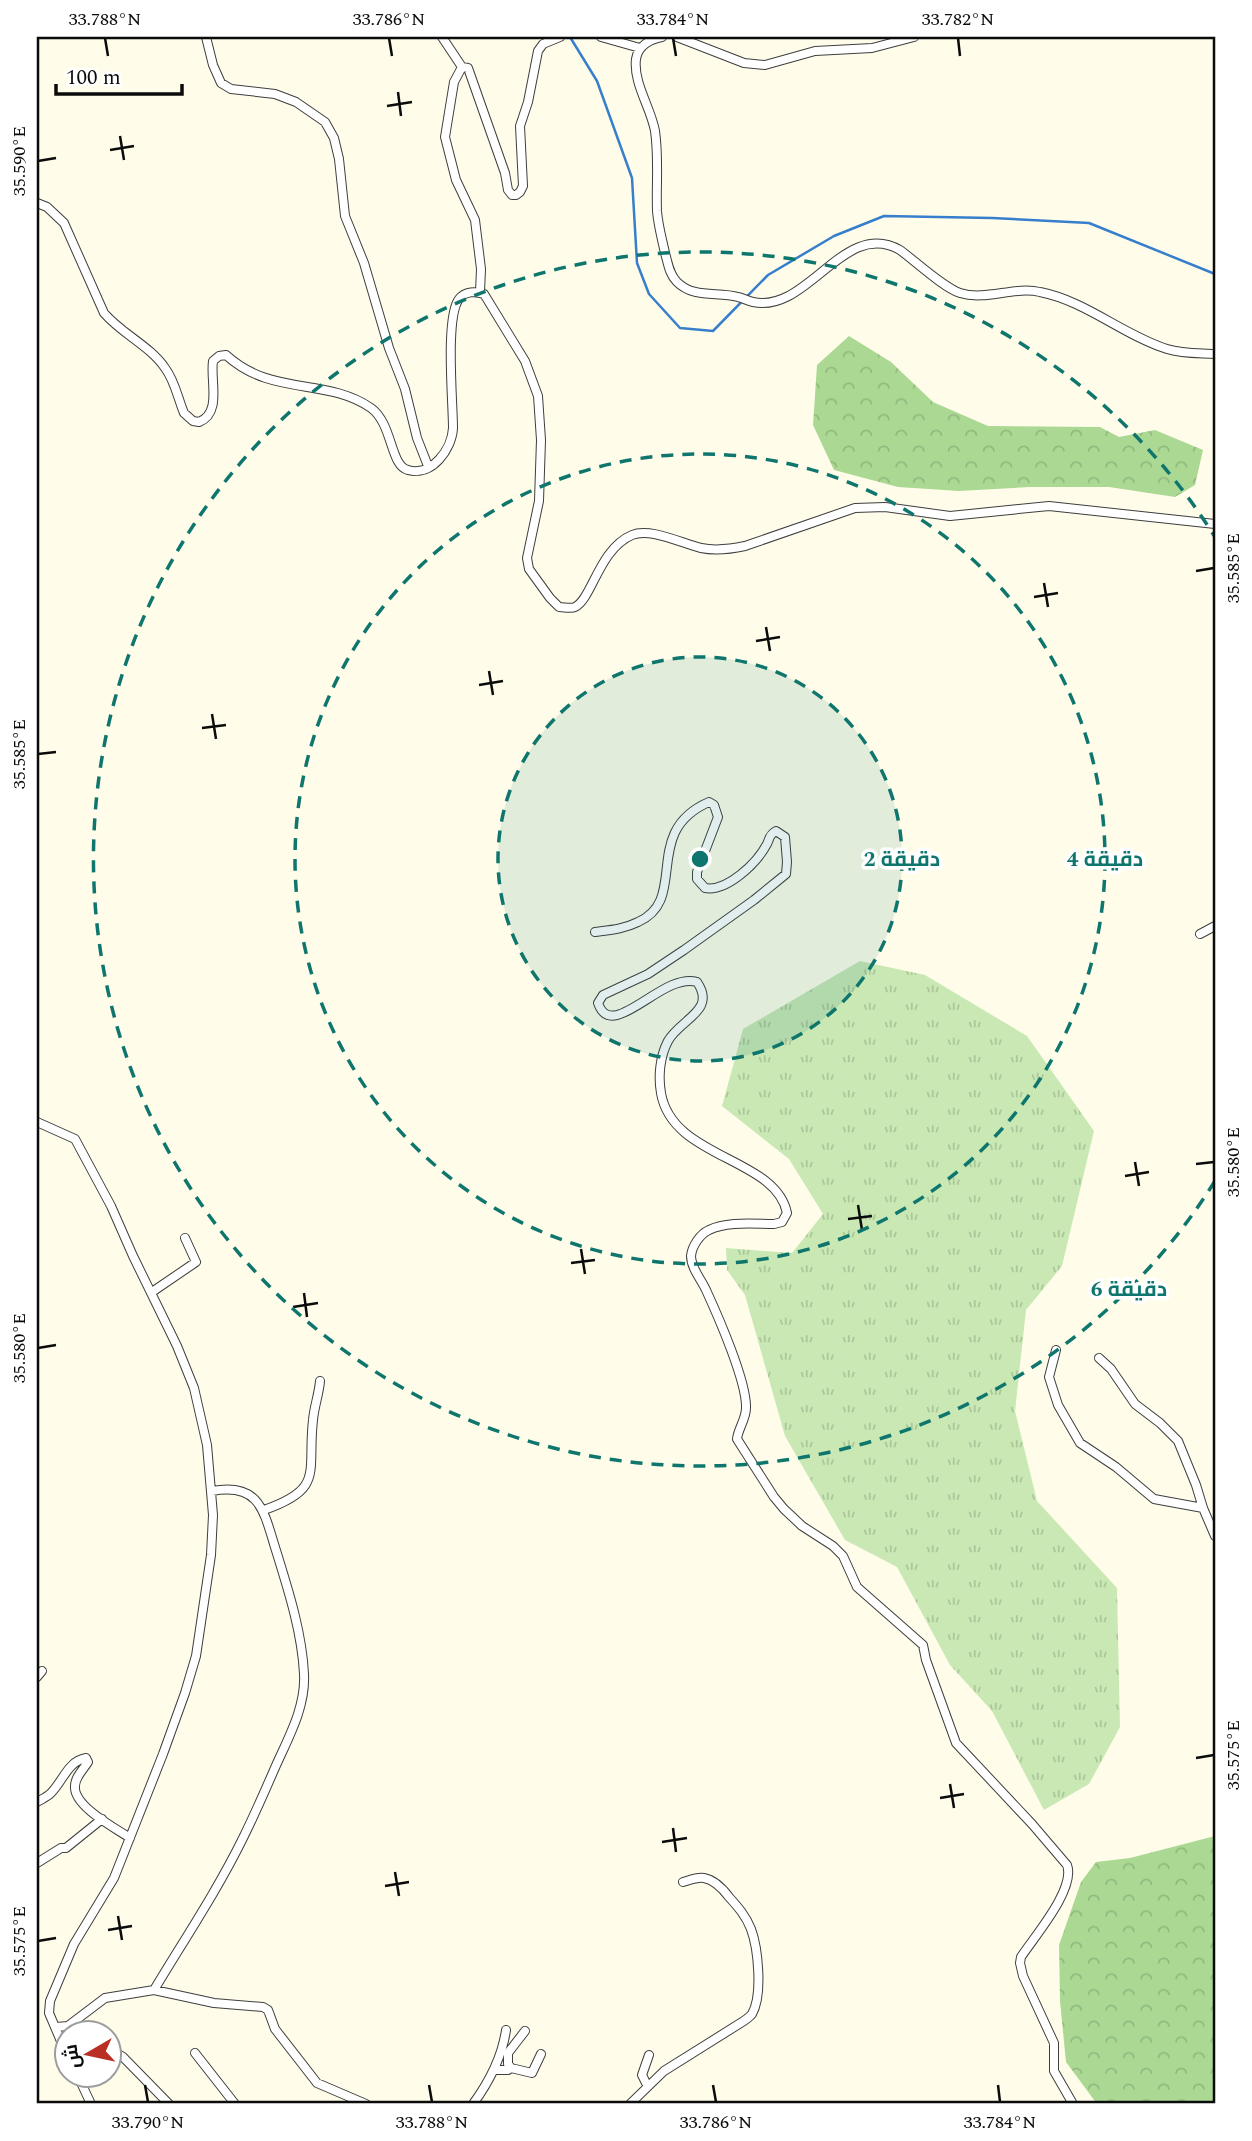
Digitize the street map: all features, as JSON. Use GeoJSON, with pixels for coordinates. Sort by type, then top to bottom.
{"type":"FeatureCollection","features":[{"type":"Feature","properties":{"kind":"street"},"geometry":{"type":"LineString","coordinates":[[206,37],[221,83],[231,89],[275,94],[296,102],[325,122],[334,138],[345,216],[364,263],[428,466]]}},
{"type":"Feature","properties":{"kind":"street"},"geometry":{"type":"LineString","coordinates":[[442,37],[462,67],[469,71],[505,173],[508,190],[512,195],[520,192],[523,186],[520,122],[528,102],[538,51],[547,42],[560,37]]}},
{"type":"Feature","properties":{"kind":"street"},"geometry":{"type":"LineString","coordinates":[[601,37],[640,48]]}},
{"type":"Feature","properties":{"kind":"street"},"geometry":{"type":"LineString","coordinates":[[662,37],[640,48],[636,58],[636,70],[655,133],[659,230],[670,270],[680,285],[693,292],[743,298],[755,303],[781,299],[802,287],[850,251],[862,245],[890,244],[957,292],[974,295],[1040,291],[1084,307],[1159,346],[1181,352],[1215,354]]}},
{"type":"Feature","properties":{"kind":"street"},"geometry":{"type":"LineString","coordinates":[[677,37],[695,40],[744,63],[765,65],[815,51],[872,48],[914,37]]}},
{"type":"Feature","properties":{"kind":"street"},"geometry":{"type":"LineString","coordinates":[[462,67],[457,73],[452,93],[446,123],[446,144],[459,186],[475,220],[481,269],[480,292]]}},
{"type":"Feature","properties":{"kind":"street"},"geometry":{"type":"LineString","coordinates":[[37,203],[47,207],[64,223],[104,313],[163,365],[184,413],[193,421],[204,420],[212,411],[213,361],[226,355],[238,366],[262,378],[335,393],[355,399],[372,409],[384,422],[401,467],[415,471],[442,457],[453,436],[452,329],[455,309],[460,297],[465,294],[480,292],[487,297],[525,361],[538,396],[541,440],[539,501],[527,558],[529,569],[559,607],[575,607],[582,601],[603,561],[612,550],[633,534],[640,533],[700,548],[731,549],[855,508],[885,507],[950,516],[1049,506],[1215,524]]}},
{"type":"Feature","properties":{"kind":"street"},"geometry":{"type":"LineString","coordinates":[[595,932],[640,922],[653,912],[663,892],[669,844],[673,834],[683,818],[702,805],[709,802],[714,805],[718,817],[697,872],[697,878],[705,888],[719,888],[747,870],[766,845],[771,833],[776,831],[785,837],[786,874],[684,950],[648,974],[603,995],[598,1003],[600,1011],[607,1016],[617,1017],[651,995],[684,979],[697,982],[703,992],[704,1000],[700,1008],[667,1042],[660,1072],[662,1100],[673,1122],[681,1131],[770,1185],[785,1202],[787,1213],[782,1222],[774,1224],[720,1226],[707,1231],[698,1238],[691,1255],[694,1269],[706,1290],[742,1383],[746,1410],[737,1440],[784,1509],[843,1556],[857,1587],[923,1645],[956,1744],[1067,1865],[1068,1879],[1063,1892],[1021,1957],[1020,1963],[1023,1976],[1054,2043],[1054,2071],[1073,2104]]}},
{"type":"Feature","properties":{"kind":"street"},"geometry":{"type":"LineString","coordinates":[[1200,934],[1215,926]]}},
{"type":"Feature","properties":{"kind":"street"},"geometry":{"type":"LineString","coordinates":[[37,1122],[75,1139],[111,1206],[187,1369],[207,1445],[213,1536],[196,1656],[163,1754],[114,1878],[75,1944],[50,2001],[49,2013],[52,2019]]}},
{"type":"Feature","properties":{"kind":"street"},"geometry":{"type":"LineString","coordinates":[[152,1292],[196,1262],[185,1238]]}},
{"type":"Feature","properties":{"kind":"street"},"geometry":{"type":"LineString","coordinates":[[1056,1350],[1049,1377],[1058,1405],[1080,1443],[1116,1467],[1154,1499],[1203,1508]]}},
{"type":"Feature","properties":{"kind":"street"},"geometry":{"type":"LineString","coordinates":[[1099,1358],[1111,1369],[1135,1404],[1178,1441],[1215,1536]]}},
{"type":"Feature","properties":{"kind":"street"},"geometry":{"type":"LineString","coordinates":[[264,1510],[296,1496],[307,1482],[313,1458],[313,1419],[320,1381]]}},
{"type":"Feature","properties":{"kind":"street"},"geometry":{"type":"LineString","coordinates":[[153,1990],[243,1839],[302,1702],[304,1675],[300,1641],[264,1510],[245,1492],[231,1488],[212,1491]]}},
{"type":"Feature","properties":{"kind":"street"},"geometry":{"type":"LineString","coordinates":[[37,1802],[51,1793],[64,1773],[86,1758],[88,1762],[75,1784],[76,1794],[83,1805],[130,1838]]}},
{"type":"Feature","properties":{"kind":"street"},"geometry":{"type":"LineString","coordinates":[[37,1863],[61,1847],[66,1848],[102,1819]]}},
{"type":"Feature","properties":{"kind":"street"},"geometry":{"type":"LineString","coordinates":[[630,2104],[664,2071],[739,2024],[753,2011],[757,1991],[756,1951],[746,1919],[715,1882],[706,1878],[683,1882]]}},
{"type":"Feature","properties":{"kind":"street"},"geometry":{"type":"LineString","coordinates":[[79,2018],[105,1998],[153,1990],[214,2003],[263,2007],[268,2010],[275,2029],[317,2083],[366,2104]]}},
{"type":"Feature","properties":{"kind":"street"},"geometry":{"type":"LineString","coordinates":[[473,2104],[494,2070],[506,2030]]}},
{"type":"Feature","properties":{"kind":"street"},"geometry":{"type":"LineString","coordinates":[[512,2068],[508,2064],[508,2053],[525,2031]]}},
{"type":"Feature","properties":{"kind":"street"},"geometry":{"type":"LineString","coordinates":[[195,2053],[235,2104]]}},
{"type":"Feature","properties":{"kind":"street"},"geometry":{"type":"LineString","coordinates":[[494,2070],[512,2068],[532,2073],[541,2054]]}},
{"type":"Feature","properties":{"kind":"street"},"geometry":{"type":"LineString","coordinates":[[646,2083],[642,2075],[649,2055]]}},
{"type":"Feature","properties":{"kind":"street"},"geometry":{"type":"LineString","coordinates":[[122,2057],[169,2104]]}},
{"type":"Feature","properties":{"kind":"street"},"geometry":{"type":"LineString","coordinates":[[84,2088],[91,2104]]}},
{"type":"Feature","properties":{"kind":"green space"},"geometry":{"type":"Polygon","coordinates":[[[849,336],[891,362],[933,402],[988,426],[1100,427],[1119,437],[1155,430],[1203,450],[1195,485],[1175,497],[1109,487],[1030,487],[959,491],[898,487],[834,470],[813,425],[817,365],[849,336]]]}},
{"type":"Feature","properties":{"kind":"green space"},"geometry":{"type":"Polygon","coordinates":[[[860,961],[925,975],[1027,1036],[1094,1131],[1062,1266],[1026,1310],[1015,1411],[1037,1501],[1117,1588],[1120,1727],[1089,1784],[1044,1810],[992,1711],[950,1665],[897,1567],[845,1540],[785,1436],[745,1295],[727,1270],[726,1248],[792,1253],[823,1214],[789,1159],[722,1106],[743,1029],[860,961]]]}},
{"type":"Feature","properties":{"kind":"green space"},"geometry":{"type":"Polygon","coordinates":[[[1215,1836],[1215,2104],[1097,2104],[1066,2062],[1060,2001],[1059,1945],[1081,1882],[1096,1862],[1130,1858],[1215,1836]]]}},
{"type":"Feature","properties":{"kind":"waterway"},"geometry":{"type":"LineString","coordinates":[[570,37],[597,81],[632,178],[637,263],[649,294],[680,328],[713,331],[768,275],[834,236],[884,216],[1089,223],[1215,274]]}}]}
